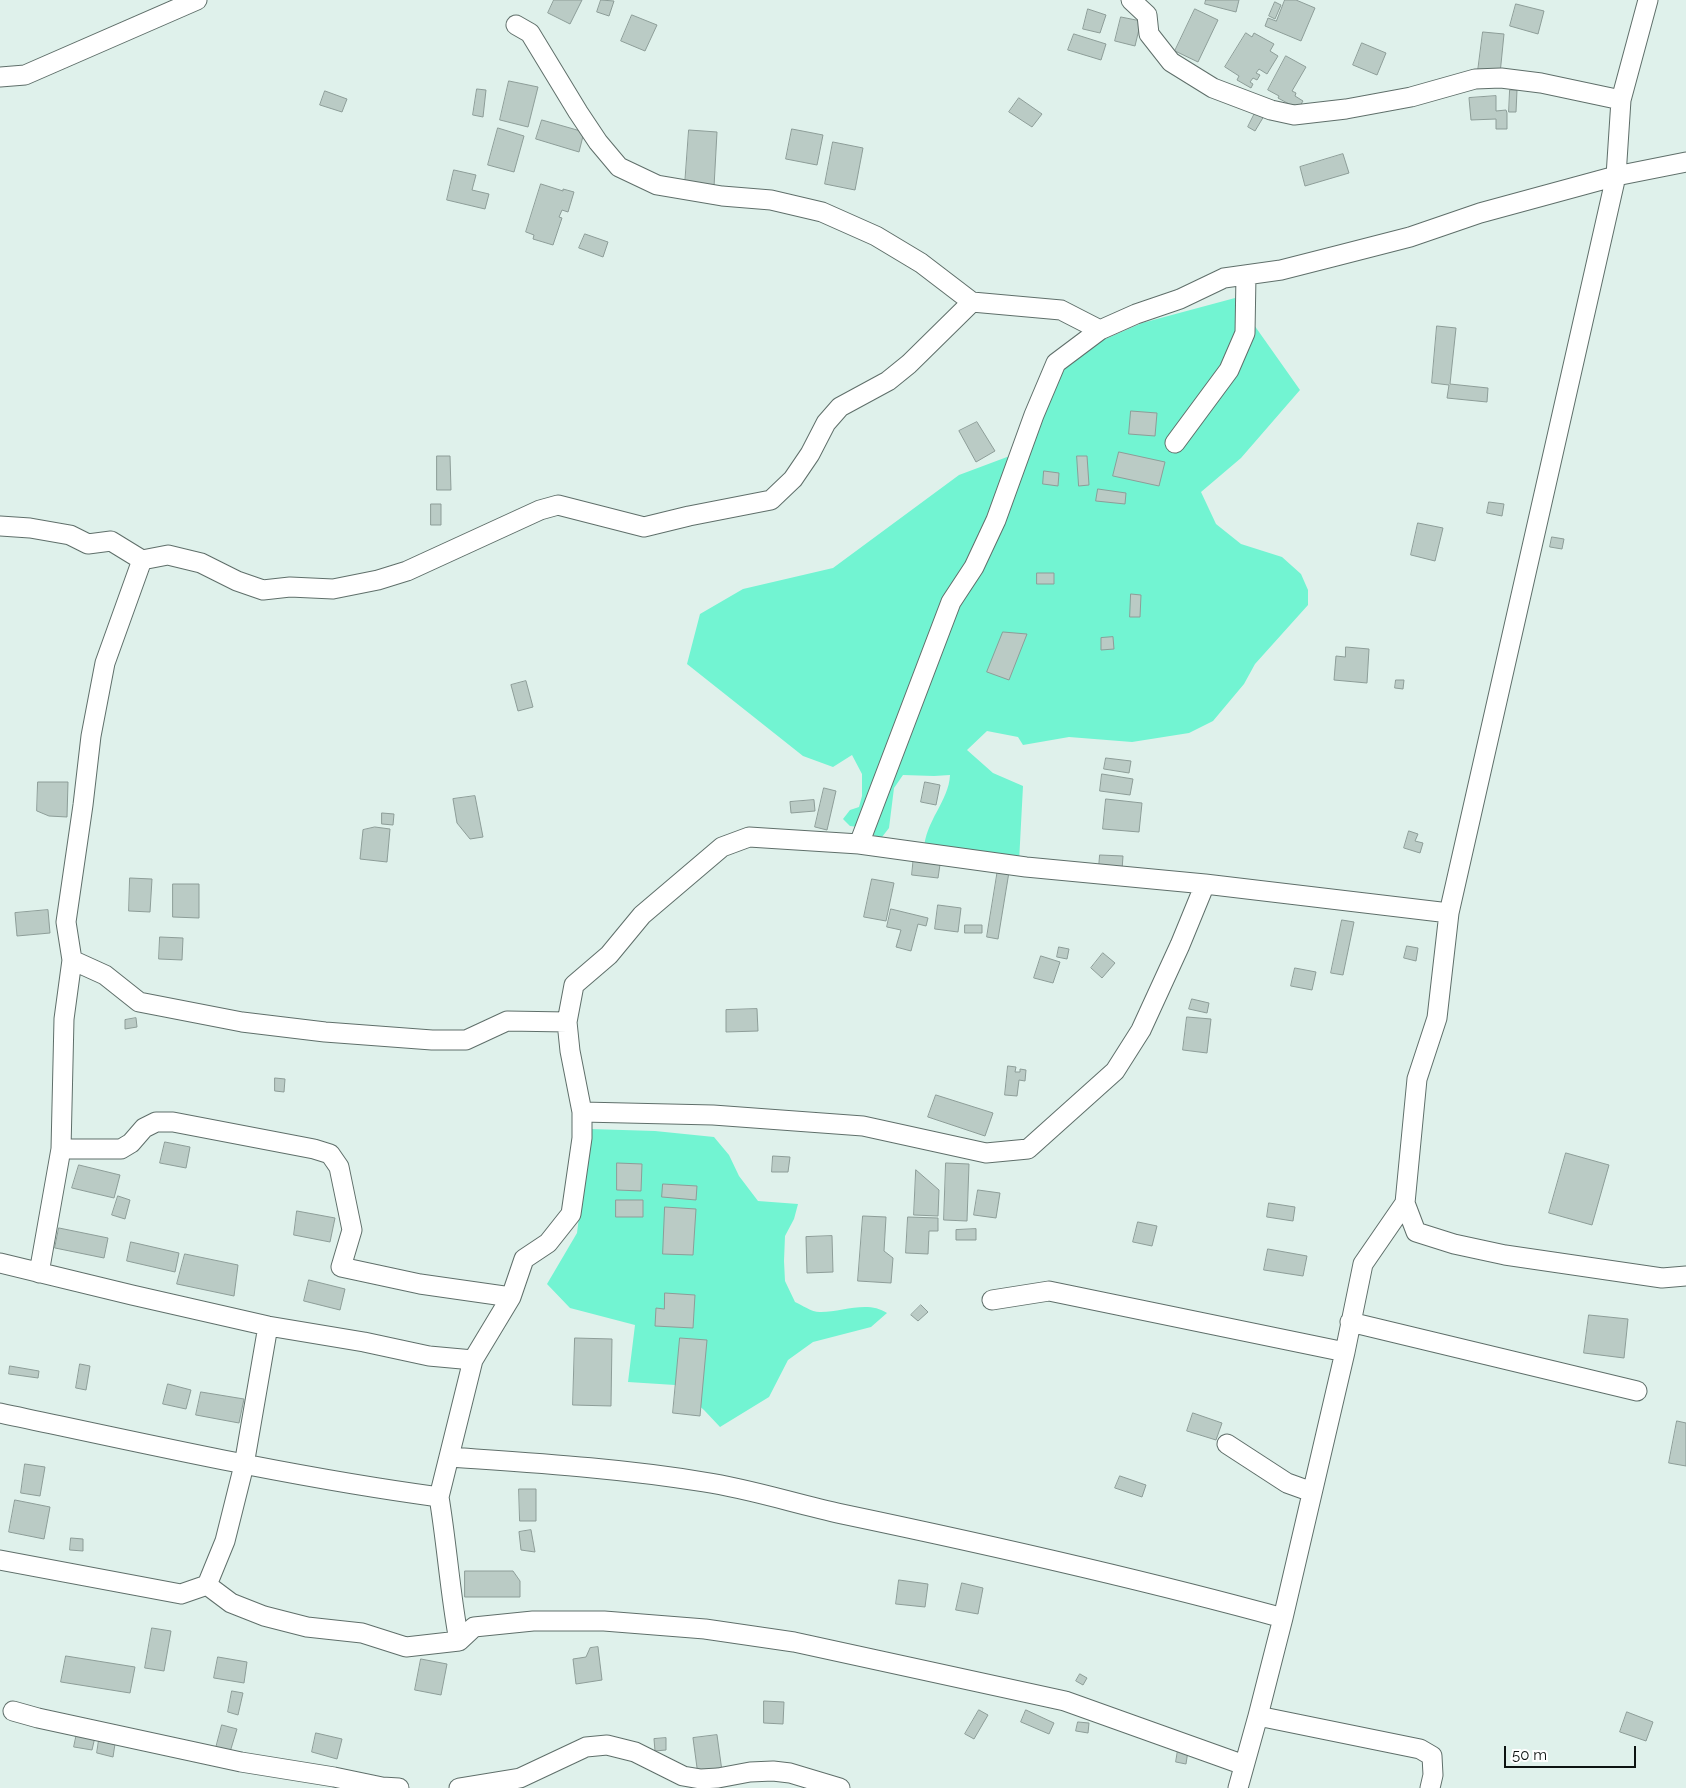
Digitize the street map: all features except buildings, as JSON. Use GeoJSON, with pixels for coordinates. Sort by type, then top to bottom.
{"type":"FeatureCollection","features":[{"type":"Feature","properties":{"kind":"street"},"geometry":{"type":"LineString","coordinates":[[0,77],[25,75],[197,0]]}},
{"type":"Feature","properties":{"kind":"street"},"geometry":{"type":"LineString","coordinates":[[1131,0],[1146,15],[1149,34],[1171,62],[1213,88],[1271,110],[1294,115],[1346,109],[1411,97],[1475,79],[1501,78],[1541,83],[1621,100]]}},
{"type":"Feature","properties":{"kind":"street"},"geometry":{"type":"LineString","coordinates":[[1648,0],[1621,100],[1616,176],[1449,913],[1437,1018],[1417,1079],[1405,1203],[1416,1232],[1454,1244],[1505,1255],[1662,1278],[1686,1276]]}},
{"type":"Feature","properties":{"kind":"street"},"geometry":{"type":"LineString","coordinates":[[516,25],[530,33],[578,112],[598,142],[619,167],[657,185],[722,196],[771,200],[822,212],[876,236],[921,263],[972,302],[1061,310],[1100,330]]}},
{"type":"Feature","properties":{"kind":"street"},"geometry":{"type":"LineString","coordinates":[[859,844],[951,602],[974,567],[996,520],[1034,415],[1056,363],[1100,330],[1136,314],[1180,299],[1224,278],[1281,270],[1410,237],[1480,213],[1616,176],[1686,162]]}},
{"type":"Feature","properties":{"kind":"street"},"geometry":{"type":"LineString","coordinates":[[1175,443],[1229,370],[1245,333],[1246,275]]}},
{"type":"Feature","properties":{"kind":"street"},"geometry":{"type":"LineString","coordinates":[[0,526],[30,528],[70,535],[88,544],[111,542],[142,560],[168,555],[202,563],[237,581],[263,590],[290,587],[333,589],[378,580],[407,571],[540,510],[558,505],[644,527],[771,500],[793,479],[810,454],[826,423],[840,407],[888,381],[909,364],[972,302]]}},
{"type":"Feature","properties":{"kind":"street"},"geometry":{"type":"LineString","coordinates":[[39,1273],[61,1149],[64,1019],[72,960],[66,922],[91,736],[105,663],[142,560]]}},
{"type":"Feature","properties":{"kind":"street"},"geometry":{"type":"LineString","coordinates":[[458,1641],[446,1538],[439,1497],[473,1360],[511,1298],[524,1260],[548,1243],[571,1214],[582,1138],[582,1112],[570,1051],[567,1022],[574,986],[609,955],[642,915],[722,847],[749,837],[859,844],[1026,867],[1205,884],[1449,913]]}},
{"type":"Feature","properties":{"kind":"street"},"geometry":{"type":"LineString","coordinates":[[582,1112],[713,1116],[863,1126],[986,1152],[1028,1149],[1115,1071],[1141,1030],[1180,946],[1205,884]]}},
{"type":"Feature","properties":{"kind":"street"},"geometry":{"type":"LineString","coordinates":[[72,960],[105,975],[139,1002],[242,1022],[306,1030],[432,1040],[466,1040],[507,1021],[567,1022]]}},
{"type":"Feature","properties":{"kind":"street"},"geometry":{"type":"LineString","coordinates":[[61,1149],[121,1149],[131,1144],[144,1128],[156,1122],[173,1122],[330,1154],[339,1167],[352,1230],[341,1267],[420,1284],[511,1298]]}},
{"type":"Feature","properties":{"kind":"street"},"geometry":{"type":"LineString","coordinates":[[1238,1788],[1283,1618],[1345,1352],[1363,1264],[1405,1203]]}},
{"type":"Feature","properties":{"kind":"street"},"geometry":{"type":"LineString","coordinates":[[0,1263],[268,1326],[364,1342],[429,1356],[473,1360]]}},
{"type":"Feature","properties":{"kind":"street"},"geometry":{"type":"LineString","coordinates":[[992,1300],[1049,1291],[1345,1352]]}},
{"type":"Feature","properties":{"kind":"street"},"geometry":{"type":"LineString","coordinates":[[1350,1322],[1637,1391]]}},
{"type":"Feature","properties":{"kind":"street"},"geometry":{"type":"LineString","coordinates":[[0,1560],[181,1594],[207,1585],[225,1541],[244,1465],[268,1326]]}},
{"type":"Feature","properties":{"kind":"street"},"geometry":{"type":"LineString","coordinates":[[0,1412],[244,1465],[439,1497]]}},
{"type":"Feature","properties":{"kind":"street"},"geometry":{"type":"LineString","coordinates":[[1227,1444],[1286,1484],[1312,1492]]}},
{"type":"Feature","properties":{"kind":"street"},"geometry":{"type":"LineString","coordinates":[[449,1457],[562,1465],[706,1482],[833,1512],[1013,1550],[1204,1596],[1283,1618]]}},
{"type":"Feature","properties":{"kind":"street"},"geometry":{"type":"LineString","coordinates":[[207,1585],[231,1603],[264,1616],[307,1627],[362,1633],[406,1647],[458,1641],[474,1627],[533,1621],[604,1621],[705,1629],[794,1642],[1065,1701],[1244,1765]]}},
{"type":"Feature","properties":{"kind":"street"},"geometry":{"type":"LineString","coordinates":[[13,1711],[241,1762],[382,1787],[399,1788]]}},
{"type":"Feature","properties":{"kind":"street"},"geometry":{"type":"LineString","coordinates":[[1258,1716],[1420,1749],[1432,1756],[1433,1775],[1430,1788]]}},
{"type":"Feature","properties":{"kind":"street"},"geometry":{"type":"LineString","coordinates":[[458,1788],[520,1778],[586,1747],[607,1745],[635,1752],[683,1776],[701,1779],[750,1772],[773,1771],[790,1773],[840,1788]]}},
{"type":"Feature","properties":{"kind":"green space"},"geometry":{"type":"Polygon","coordinates":[[[1235,298],[1300,390],[1241,458],[1201,492],[1216,524],[1241,544],[1282,557],[1301,574],[1308,590],[1308,605],[1255,664],[1244,684],[1213,721],[1189,733],[1132,742],[1069,737],[1023,745],[1018,737],[987,731],[967,750],[993,773],[1023,786],[1019,862],[924,850],[928,830],[946,794],[950,775],[903,775],[894,788],[889,828],[882,837],[861,833],[858,827],[850,826],[843,819],[850,810],[859,807],[862,796],[862,774],[852,755],[833,767],[803,756],[687,664],[700,614],[743,589],[833,568],[959,475],[1031,448],[1056,377],[1087,347],[1142,323],[1235,298]]]}},
{"type":"Feature","properties":{"kind":"green space"},"geometry":{"type":"Polygon","coordinates":[[[590,1129],[655,1131],[714,1137],[729,1155],[739,1176],[758,1201],[798,1204],[794,1219],[785,1236],[784,1261],[785,1281],[795,1302],[818,1312],[872,1307],[887,1313],[871,1327],[813,1342],[788,1360],[769,1397],[720,1427],[704,1410],[675,1385],[628,1382],[635,1325],[570,1308],[547,1284],[577,1233],[590,1129]]]}}]}
